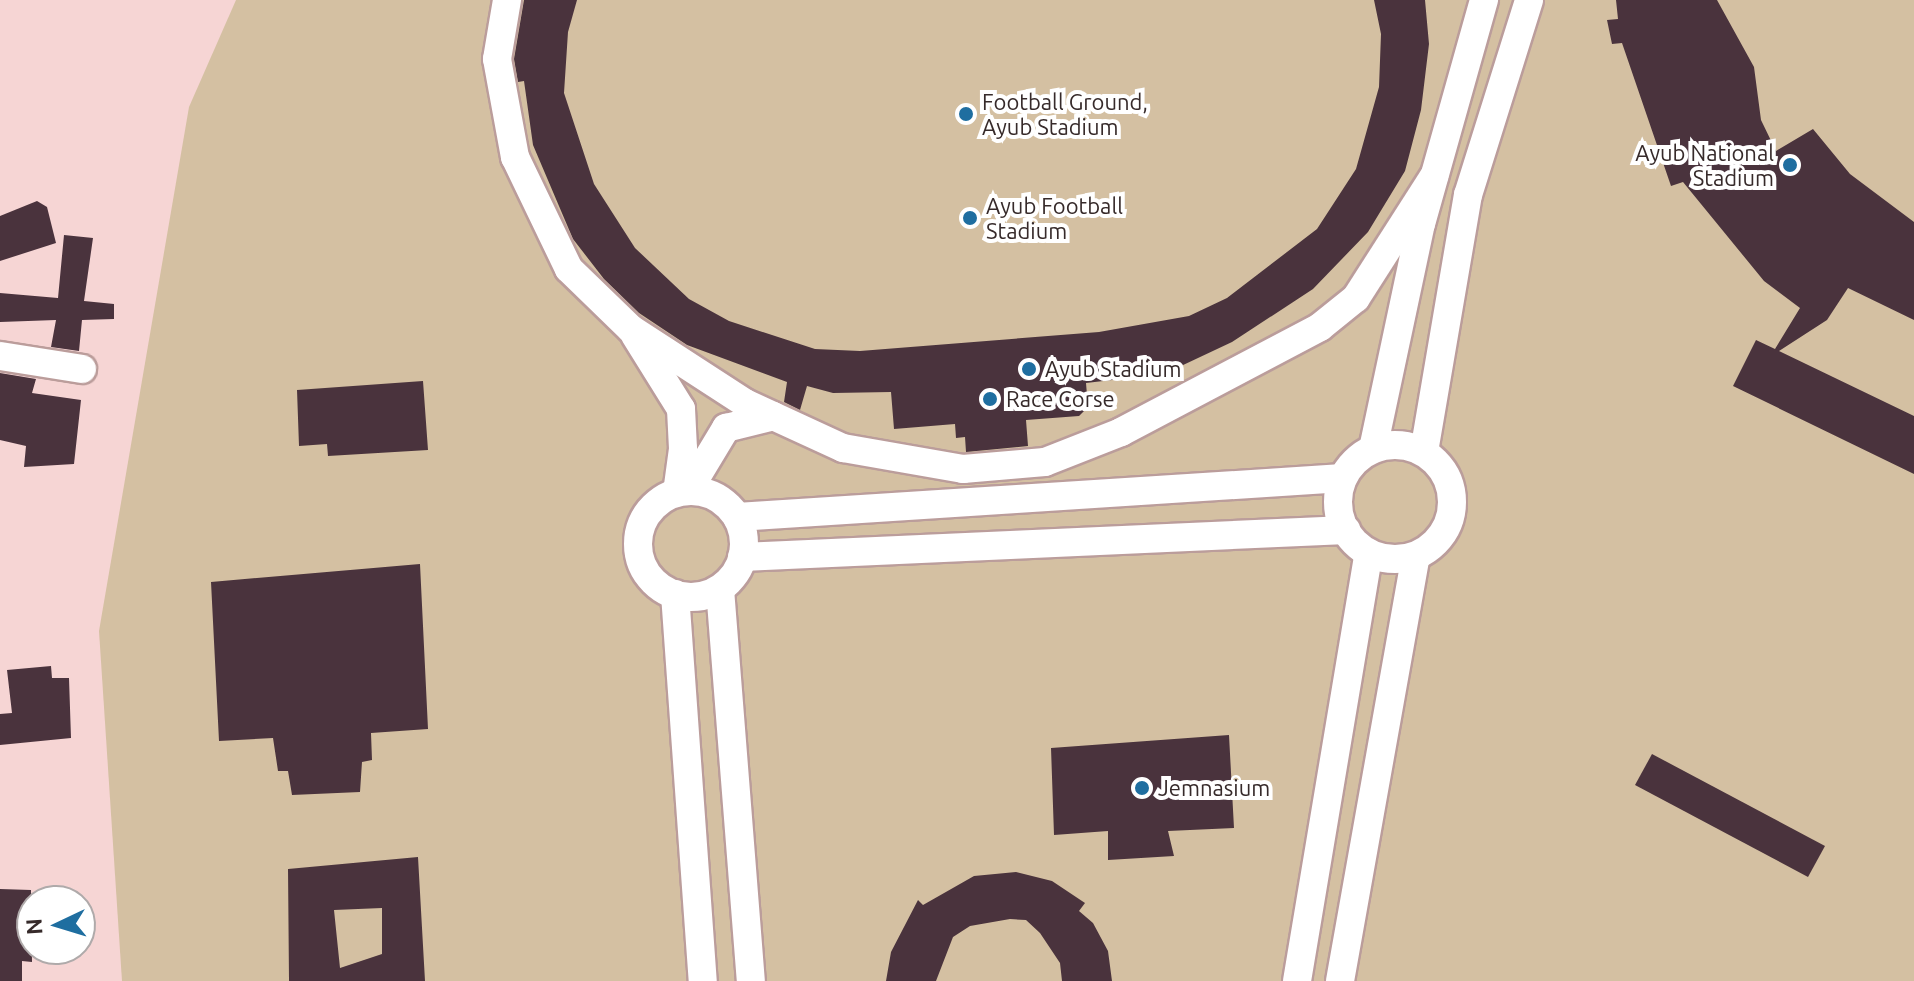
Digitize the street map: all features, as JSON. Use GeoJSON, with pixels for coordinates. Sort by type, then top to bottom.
{"type":"FeatureCollection","features":[{"type":"Feature","properties":{"kind":"street"},"geometry":{"type":"LineString","coordinates":[[507,0],[497,59],[515,157],[569,269],[631,329],[774,416],[843,448],[963,469],[1045,462],[1121,432],[1320,327],[1356,298],[1434,176]]}},
{"type":"Feature","properties":{"kind":"street"},"geometry":{"type":"LineString","coordinates":[[1373,449],[1421,224],[1484,0]]}},
{"type":"Feature","properties":{"kind":"street"},"geometry":{"type":"LineString","coordinates":[[1424,452],[1468,195],[1529,0]]}},
{"type":"Feature","properties":{"kind":"street"},"geometry":{"type":"LineString","coordinates":[[1384,258],[1421,224]]}},
{"type":"Feature","properties":{"kind":"street"},"geometry":{"type":"LineString","coordinates":[[631,329],[681,409],[682,492]]}},
{"type":"Feature","properties":{"kind":"street"},"geometry":{"type":"LineString","coordinates":[[0,356],[82,369]]}},
{"type":"Feature","properties":{"kind":"street"},"geometry":{"type":"LineString","coordinates":[[682,492],[716,497],[737,517],[742,557],[720,589],[706,595],[675,594],[649,576],[638,547],[648,513],[682,492],[726,428],[774,416]]}},
{"type":"Feature","properties":{"kind":"street"},"geometry":{"type":"LineString","coordinates":[[1390,444],[1424,452],[1448,479],[1452,515],[1432,546],[1416,556],[1400,559],[1369,553],[1346,530],[1339,504],[1343,478],[1373,449],[1390,444]]}},
{"type":"Feature","properties":{"kind":"street"},"geometry":{"type":"LineString","coordinates":[[737,517],[1343,478]]}},
{"type":"Feature","properties":{"kind":"street"},"geometry":{"type":"LineString","coordinates":[[742,557],[1346,530]]}},
{"type":"Feature","properties":{"kind":"street"},"geometry":{"type":"LineString","coordinates":[[1297,981],[1369,553]]}},
{"type":"Feature","properties":{"kind":"street"},"geometry":{"type":"LineString","coordinates":[[1340,981],[1416,556]]}},
{"type":"Feature","properties":{"kind":"street"},"geometry":{"type":"LineString","coordinates":[[720,589],[751,981]]}},
{"type":"Feature","properties":{"kind":"street"},"geometry":{"type":"LineString","coordinates":[[675,594],[703,981]]}},
{"type":"Feature","properties":{"kind":"shaded area","name":"Ayub Stadium"},"geometry":{"type":"Polygon","coordinates":[[[236,0],[1914,0],[1914,981],[122,981],[99,631],[189,107],[236,0]]]}},
{"type":"Feature","properties":{"kind":"building"},"geometry":{"type":"Polygon","coordinates":[[[524,0],[577,0],[568,32],[564,93],[594,184],[635,248],[689,299],[729,321],[815,349],[860,351],[1099,332],[1189,316],[1227,298],[1317,229],[1356,169],[1379,87],[1381,34],[1374,0],[1425,0],[1429,44],[1421,110],[1405,171],[1368,232],[1313,289],[1232,342],[1164,374],[1086,383],[1088,407],[1079,416],[1026,420],[1028,446],[966,452],[965,437],[956,438],[955,424],[894,429],[891,392],[833,393],[807,386],[800,410],[784,402],[787,382],[687,345],[639,313],[604,279],[573,239],[533,145],[524,81],[518,82],[514,59],[524,0]]]}},
{"type":"Feature","properties":{"kind":"building","name":"Ayub National Stadium"},"geometry":{"type":"Polygon","coordinates":[[[1616,0],[1717,0],[1754,67],[1761,120],[1776,151],[1813,129],[1850,174],[1914,222],[1914,320],[1848,288],[1827,320],[1779,351],[1914,416],[1914,474],[1733,386],[1756,340],[1775,349],[1800,308],[1764,281],[1683,182],[1671,186],[1622,43],[1612,44],[1607,20],[1618,19],[1616,0]]]}},
{"type":"Feature","properties":{"kind":"building"},"geometry":{"type":"Polygon","coordinates":[[[37,201],[47,207],[56,243],[0,261],[0,216],[37,201]]]}},
{"type":"Feature","properties":{"kind":"building"},"geometry":{"type":"Polygon","coordinates":[[[64,235],[93,238],[84,301],[114,304],[114,319],[82,320],[79,351],[51,347],[56,320],[0,322],[0,293],[58,298],[64,235]]]}},
{"type":"Feature","properties":{"kind":"building"},"geometry":{"type":"Polygon","coordinates":[[[0,373],[36,379],[32,393],[81,400],[74,464],[24,467],[26,446],[0,440],[0,373]]]}},
{"type":"Feature","properties":{"kind":"building"},"geometry":{"type":"Polygon","coordinates":[[[423,381],[428,450],[328,456],[327,444],[299,446],[297,390],[423,381]]]}},
{"type":"Feature","properties":{"kind":"building"},"geometry":{"type":"Polygon","coordinates":[[[420,564],[428,729],[371,733],[372,760],[362,762],[360,792],[292,795],[288,771],[278,771],[273,738],[219,741],[211,582],[420,564]]]}},
{"type":"Feature","properties":{"kind":"building"},"geometry":{"type":"Polygon","coordinates":[[[51,666],[52,678],[69,678],[71,738],[0,745],[0,714],[12,713],[7,670],[51,666]]]}},
{"type":"Feature","properties":{"kind":"building","name":"Jemnasium"},"geometry":{"type":"Polygon","coordinates":[[[1229,735],[1234,828],[1168,831],[1174,856],[1108,860],[1108,831],[1054,835],[1051,748],[1229,735]]]}},
{"type":"Feature","properties":{"kind":"building"},"geometry":{"type":"Polygon","coordinates":[[[1652,754],[1825,846],[1808,877],[1635,785],[1652,754]]]}},
{"type":"Feature","properties":{"kind":"building"},"geometry":{"type":"Polygon","coordinates":[[[418,857],[425,981],[289,981],[288,869],[418,857]],[[382,908],[334,910],[340,968],[382,954],[382,908]]]}},
{"type":"Feature","properties":{"kind":"building"},"geometry":{"type":"Polygon","coordinates":[[[1016,872],[1052,881],[1085,903],[1079,911],[1093,923],[1108,951],[1112,981],[1062,981],[1060,963],[1040,933],[1026,920],[1010,919],[970,926],[953,937],[936,981],[886,981],[891,952],[918,900],[923,905],[974,876],[1016,872]]]}},
{"type":"Feature","properties":{"kind":"building"},"geometry":{"type":"Polygon","coordinates":[[[0,889],[16,890],[16,965],[22,965],[22,981],[0,981],[0,889]]]}},
{"type":"Feature","properties":{"kind":"place","name":"Football Ground, Ayub Stadium"},"geometry":{"type":"Point","coordinates":[966,114]}},
{"type":"Feature","properties":{"kind":"place","name":"Ayub National Stadium"},"geometry":{"type":"Point","coordinates":[1790,165]}},
{"type":"Feature","properties":{"kind":"place","name":"Ayub Football Stadium"},"geometry":{"type":"Point","coordinates":[970,218]}},
{"type":"Feature","properties":{"kind":"place","name":"Ayub Stadium"},"geometry":{"type":"Point","coordinates":[1029,369]}},
{"type":"Feature","properties":{"kind":"place","name":"Race Corse"},"geometry":{"type":"Point","coordinates":[990,399]}},
{"type":"Feature","properties":{"kind":"place","name":"Jemnasium"},"geometry":{"type":"Point","coordinates":[1142,788]}}]}
